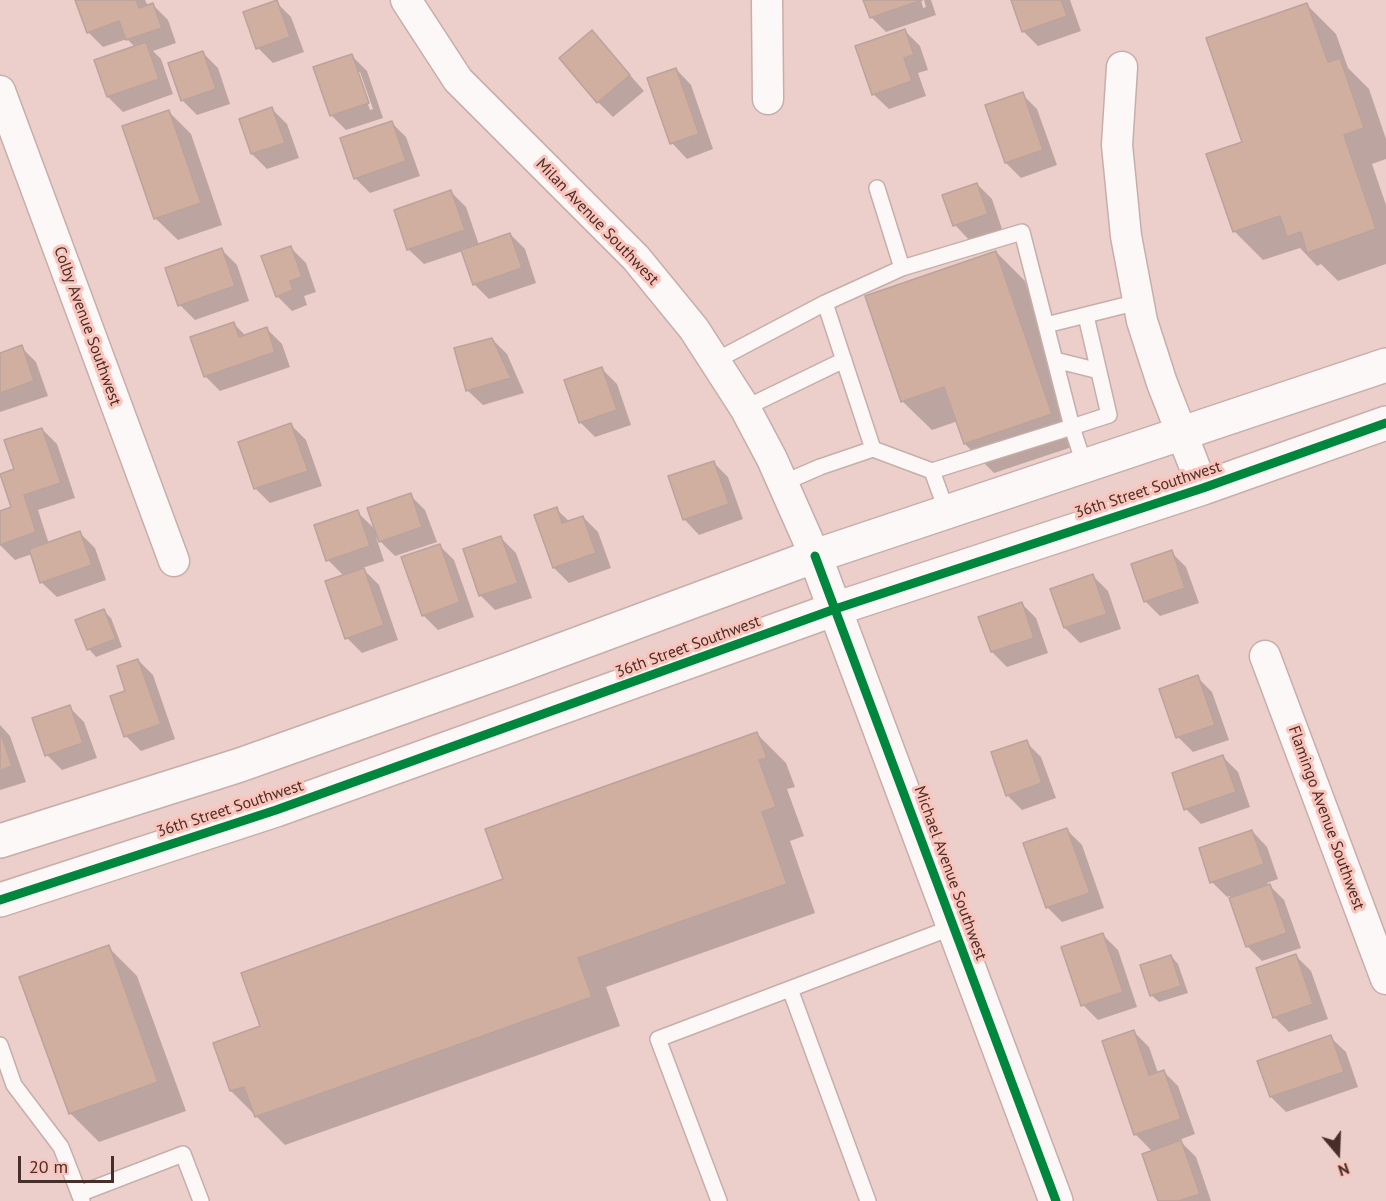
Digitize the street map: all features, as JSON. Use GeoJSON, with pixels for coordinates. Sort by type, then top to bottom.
{"type":"FeatureCollection","features":[{"type":"Feature","properties":{"kind":"street","name":"Milan Avenue Southwest"},"geometry":{"type":"LineString","coordinates":[[406,0],[458,80],[636,258],[694,329],[745,408],[783,483],[815,556]]}},
{"type":"Feature","properties":{"kind":"street"},"geometry":{"type":"LineString","coordinates":[[767,0],[768,99]]}},
{"type":"Feature","properties":{"kind":"street"},"geometry":{"type":"LineString","coordinates":[[1122,67],[1117,145],[1126,236],[1138,303],[1162,383],[1203,488]]}},
{"type":"Feature","properties":{"kind":"street","name":"Colby Avenue Southwest"},"geometry":{"type":"LineString","coordinates":[[0,91],[174,561]]}},
{"type":"Feature","properties":{"kind":"street"},"geometry":{"type":"LineString","coordinates":[[0,841],[240,765],[507,670],[815,556],[1386,365]]}},
{"type":"Feature","properties":{"kind":"street","name":"36th Street Southwest"},"geometry":{"type":"LineString","coordinates":[[0,900],[276,810],[835,609],[1203,488],[1386,423]]}},
{"type":"Feature","properties":{"kind":"street","name":"Michael Avenue Southwest"},"geometry":{"type":"LineString","coordinates":[[815,556],[1056,1201]]}},
{"type":"Feature","properties":{"kind":"street","name":"Flamingo Avenue Southwest"},"geometry":{"type":"LineString","coordinates":[[1265,656],[1386,979]]}},
{"type":"Feature","properties":{"kind":"lane"},"geometry":{"type":"LineString","coordinates":[[876,188],[902,268]]}},
{"type":"Feature","properties":{"kind":"lane"},"geometry":{"type":"LineString","coordinates":[[715,362],[825,303],[902,268],[1022,232],[1072,427],[1085,467]]}},
{"type":"Feature","properties":{"kind":"lane"},"geometry":{"type":"LineString","coordinates":[[825,303],[873,449]]}},
{"type":"Feature","properties":{"kind":"lane"},"geometry":{"type":"LineString","coordinates":[[1046,325],[1138,303]]}},
{"type":"Feature","properties":{"kind":"lane"},"geometry":{"type":"LineString","coordinates":[[783,483],[820,467],[873,449],[932,471],[1109,415],[1086,316]]}},
{"type":"Feature","properties":{"kind":"lane"},"geometry":{"type":"LineString","coordinates":[[745,408],[844,360]]}},
{"type":"Feature","properties":{"kind":"lane"},"geometry":{"type":"LineString","coordinates":[[1055,360],[1099,371]]}},
{"type":"Feature","properties":{"kind":"lane"},"geometry":{"type":"LineString","coordinates":[[932,471],[947,512]]}},
{"type":"Feature","properties":{"kind":"lane"},"geometry":{"type":"LineString","coordinates":[[719,1201],[658,1039],[953,927]]}},
{"type":"Feature","properties":{"kind":"lane"},"geometry":{"type":"LineString","coordinates":[[790,989],[868,1201]]}},
{"type":"Feature","properties":{"kind":"lane"},"geometry":{"type":"LineString","coordinates":[[0,1045],[14,1085],[61,1147],[81,1198],[183,1154],[201,1201]]}},
{"type":"Feature","properties":{"kind":"building"},"geometry":{"type":"Polygon","coordinates":[[[75,0],[136,0],[139,8],[153,3],[162,28],[126,40],[119,21],[87,33],[75,0]]]}},
{"type":"Feature","properties":{"kind":"building"},"geometry":{"type":"Polygon","coordinates":[[[277,0],[290,37],[256,49],[243,12],[277,0]]]}},
{"type":"Feature","properties":{"kind":"building"},"geometry":{"type":"Polygon","coordinates":[[[863,0],[922,0],[870,18],[863,0]]]}},
{"type":"Feature","properties":{"kind":"building"},"geometry":{"type":"Polygon","coordinates":[[[1011,0],[1061,0],[1067,16],[1022,32],[1011,0]]]}},
{"type":"Feature","properties":{"kind":"building"},"geometry":{"type":"Polygon","coordinates":[[[1307,3],[1328,62],[1340,58],[1364,128],[1344,135],[1376,229],[1307,253],[1301,232],[1287,237],[1280,216],[1233,232],[1206,154],[1242,142],[1206,38],[1307,3]]]}},
{"type":"Feature","properties":{"kind":"building"},"geometry":{"type":"Polygon","coordinates":[[[905,29],[914,55],[904,58],[912,81],[872,95],[855,46],[905,29]]]}},
{"type":"Feature","properties":{"kind":"building"},"geometry":{"type":"Polygon","coordinates":[[[592,30],[630,75],[597,103],[559,58],[592,30]]]}},
{"type":"Feature","properties":{"kind":"building"},"geometry":{"type":"Polygon","coordinates":[[[146,42],[159,79],[107,97],[94,60],[146,42]]]}},
{"type":"Feature","properties":{"kind":"building"},"geometry":{"type":"Polygon","coordinates":[[[203,51],[216,89],[181,101],[168,63],[203,51]]]}},
{"type":"Feature","properties":{"kind":"building"},"geometry":{"type":"Polygon","coordinates":[[[352,54],[369,103],[330,116],[313,67],[352,54]]]}},
{"type":"Feature","properties":{"kind":"building"},"geometry":{"type":"Polygon","coordinates":[[[676,68],[699,134],[670,144],[647,78],[676,68]]]}},
{"type":"Feature","properties":{"kind":"building"},"geometry":{"type":"Polygon","coordinates":[[[1023,92],[1043,150],[1005,163],[985,105],[1023,92]]]}},
{"type":"Feature","properties":{"kind":"building"},"geometry":{"type":"Polygon","coordinates":[[[272,107],[285,143],[251,154],[239,119],[272,107]]]}},
{"type":"Feature","properties":{"kind":"building"},"geometry":{"type":"Polygon","coordinates":[[[169,110],[201,203],[154,219],[122,126],[169,110]]]}},
{"type":"Feature","properties":{"kind":"building"},"geometry":{"type":"Polygon","coordinates":[[[392,121],[406,161],[354,179],[340,138],[392,121]]]}},
{"type":"Feature","properties":{"kind":"building"},"geometry":{"type":"Polygon","coordinates":[[[977,183],[988,214],[953,226],[942,195],[977,183]]]}},
{"type":"Feature","properties":{"kind":"building"},"geometry":{"type":"Polygon","coordinates":[[[451,190],[465,230],[407,250],[394,210],[451,190]]]}},
{"type":"Feature","properties":{"kind":"building"},"geometry":{"type":"Polygon","coordinates":[[[510,233],[522,268],[473,285],[461,250],[510,233]]]}},
{"type":"Feature","properties":{"kind":"building"},"geometry":{"type":"Polygon","coordinates":[[[291,246],[302,277],[290,281],[293,290],[276,297],[261,256],[291,246]]]}},
{"type":"Feature","properties":{"kind":"building"},"geometry":{"type":"Polygon","coordinates":[[[222,248],[235,286],[178,306],[165,268],[222,248]]]}},
{"type":"Feature","properties":{"kind":"building"},"geometry":{"type":"Polygon","coordinates":[[[996,251],[1052,414],[964,444],[944,387],[901,402],[865,296],[996,251]]]}},
{"type":"Feature","properties":{"kind":"building"},"geometry":{"type":"Polygon","coordinates":[[[234,322],[239,337],[267,327],[275,352],[204,377],[190,337],[234,322]]]}},
{"type":"Feature","properties":{"kind":"building"},"geometry":{"type":"Polygon","coordinates":[[[492,338],[511,378],[466,391],[454,348],[492,338]]]}},
{"type":"Feature","properties":{"kind":"building"},"geometry":{"type":"Polygon","coordinates":[[[22,345],[34,381],[0,393],[0,353],[22,345]]]}},
{"type":"Feature","properties":{"kind":"building"},"geometry":{"type":"Polygon","coordinates":[[[602,367],[617,410],[579,423],[564,380],[602,367]]]}},
{"type":"Feature","properties":{"kind":"building"},"geometry":{"type":"Polygon","coordinates":[[[291,423],[308,471],[254,489],[238,442],[291,423]]]}},
{"type":"Feature","properties":{"kind":"building"},"geometry":{"type":"Polygon","coordinates":[[[42,428],[61,483],[24,495],[36,532],[0,545],[0,511],[11,507],[0,474],[14,469],[4,440],[42,428]]]}},
{"type":"Feature","properties":{"kind":"building"},"geometry":{"type":"Polygon","coordinates":[[[714,461],[729,504],[683,520],[668,476],[714,461]]]}},
{"type":"Feature","properties":{"kind":"building"},"geometry":{"type":"Polygon","coordinates":[[[411,493],[422,527],[379,542],[367,508],[411,493]]]}},
{"type":"Feature","properties":{"kind":"building"},"geometry":{"type":"Polygon","coordinates":[[[557,507],[562,523],[583,516],[596,553],[553,568],[534,515],[557,507]]]}},
{"type":"Feature","properties":{"kind":"building"},"geometry":{"type":"Polygon","coordinates":[[[358,510],[370,546],[326,561],[314,525],[358,510]]]}},
{"type":"Feature","properties":{"kind":"building"},"geometry":{"type":"Polygon","coordinates":[[[80,531],[92,565],[40,583],[29,549],[80,531]]]}},
{"type":"Feature","properties":{"kind":"building"},"geometry":{"type":"Polygon","coordinates":[[[501,536],[518,583],[479,596],[463,549],[501,536]]]}},
{"type":"Feature","properties":{"kind":"building"},"geometry":{"type":"Polygon","coordinates":[[[440,544],[460,602],[422,616],[401,557],[440,544]]]}},
{"type":"Feature","properties":{"kind":"building"},"geometry":{"type":"Polygon","coordinates":[[[1172,550],[1185,588],[1144,602],[1131,564],[1172,550]]]}},
{"type":"Feature","properties":{"kind":"building"},"geometry":{"type":"Polygon","coordinates":[[[364,568],[384,625],[345,639],[325,581],[364,568]]]}},
{"type":"Feature","properties":{"kind":"building"},"geometry":{"type":"Polygon","coordinates":[[[1093,574],[1107,614],[1064,628],[1050,589],[1093,574]]]}},
{"type":"Feature","properties":{"kind":"building"},"geometry":{"type":"Polygon","coordinates":[[[1022,602],[1034,638],[991,652],[978,617],[1022,602]]]}},
{"type":"Feature","properties":{"kind":"building"},"geometry":{"type":"Polygon","coordinates":[[[104,609],[116,639],[87,650],[75,620],[104,609]]]}},
{"type":"Feature","properties":{"kind":"building"},"geometry":{"type":"Polygon","coordinates":[[[138,659],[161,724],[124,737],[110,696],[125,691],[117,666],[138,659]]]}},
{"type":"Feature","properties":{"kind":"building"},"geometry":{"type":"Polygon","coordinates":[[[1198,675],[1215,725],[1176,738],[1159,689],[1198,675]]]}},
{"type":"Feature","properties":{"kind":"building"},"geometry":{"type":"Polygon","coordinates":[[[70,705],[83,743],[45,756],[32,718],[70,705]]]}},
{"type":"Feature","properties":{"kind":"building"},"geometry":{"type":"Polygon","coordinates":[[[0,731],[12,766],[0,771],[0,731]]]}},
{"type":"Feature","properties":{"kind":"building"},"geometry":{"type":"Polygon","coordinates":[[[757,732],[767,758],[759,760],[776,807],[762,812],[787,884],[578,958],[592,997],[255,1117],[244,1087],[230,1091],[213,1043],[260,1026],[241,973],[503,879],[485,829],[757,732]]]}},
{"type":"Feature","properties":{"kind":"building"},"geometry":{"type":"Polygon","coordinates":[[[1027,740],[1042,783],[1006,796],[991,752],[1027,740]]]}},
{"type":"Feature","properties":{"kind":"building"},"geometry":{"type":"Polygon","coordinates":[[[1223,755],[1236,792],[1184,810],[1172,773],[1223,755]]]}},
{"type":"Feature","properties":{"kind":"building"},"geometry":{"type":"Polygon","coordinates":[[[1067,828],[1090,893],[1046,908],[1023,843],[1067,828]]]}},
{"type":"Feature","properties":{"kind":"building"},"geometry":{"type":"Polygon","coordinates":[[[1252,830],[1264,864],[1210,883],[1199,848],[1252,830]]]}},
{"type":"Feature","properties":{"kind":"building"},"geometry":{"type":"Polygon","coordinates":[[[1270,884],[1287,933],[1246,947],[1229,898],[1270,884]]]}},
{"type":"Feature","properties":{"kind":"building"},"geometry":{"type":"Polygon","coordinates":[[[1103,933],[1123,992],[1081,1006],[1061,947],[1103,933]]]}},
{"type":"Feature","properties":{"kind":"building"},"geometry":{"type":"Polygon","coordinates":[[[109,945],[158,1082],[69,1114],[19,977],[109,945]]]}},
{"type":"Feature","properties":{"kind":"building"},"geometry":{"type":"Polygon","coordinates":[[[1296,954],[1313,1004],[1273,1018],[1256,968],[1296,954]]]}},
{"type":"Feature","properties":{"kind":"building"},"geometry":{"type":"Polygon","coordinates":[[[1171,955],[1181,986],[1150,996],[1140,965],[1171,955]]]}},
{"type":"Feature","properties":{"kind":"building"},"geometry":{"type":"Polygon","coordinates":[[[1134,1030],[1149,1075],[1164,1070],[1181,1119],[1134,1135],[1102,1041],[1134,1030]]]}},
{"type":"Feature","properties":{"kind":"building"},"geometry":{"type":"Polygon","coordinates":[[[1331,1035],[1344,1072],[1270,1097],[1257,1061],[1331,1035]]]}},
{"type":"Feature","properties":{"kind":"building"},"geometry":{"type":"Polygon","coordinates":[[[1181,1140],[1200,1194],[1179,1201],[1158,1201],[1142,1154],[1181,1140]]]}},
{"type":"Feature","properties":{"kind":"cycle path"},"geometry":{"type":"LineString","coordinates":[[0,900],[276,810],[835,609],[1203,488],[1386,423]]}},
{"type":"Feature","properties":{"kind":"cycle path"},"geometry":{"type":"LineString","coordinates":[[815,556],[1056,1201]]}}]}
